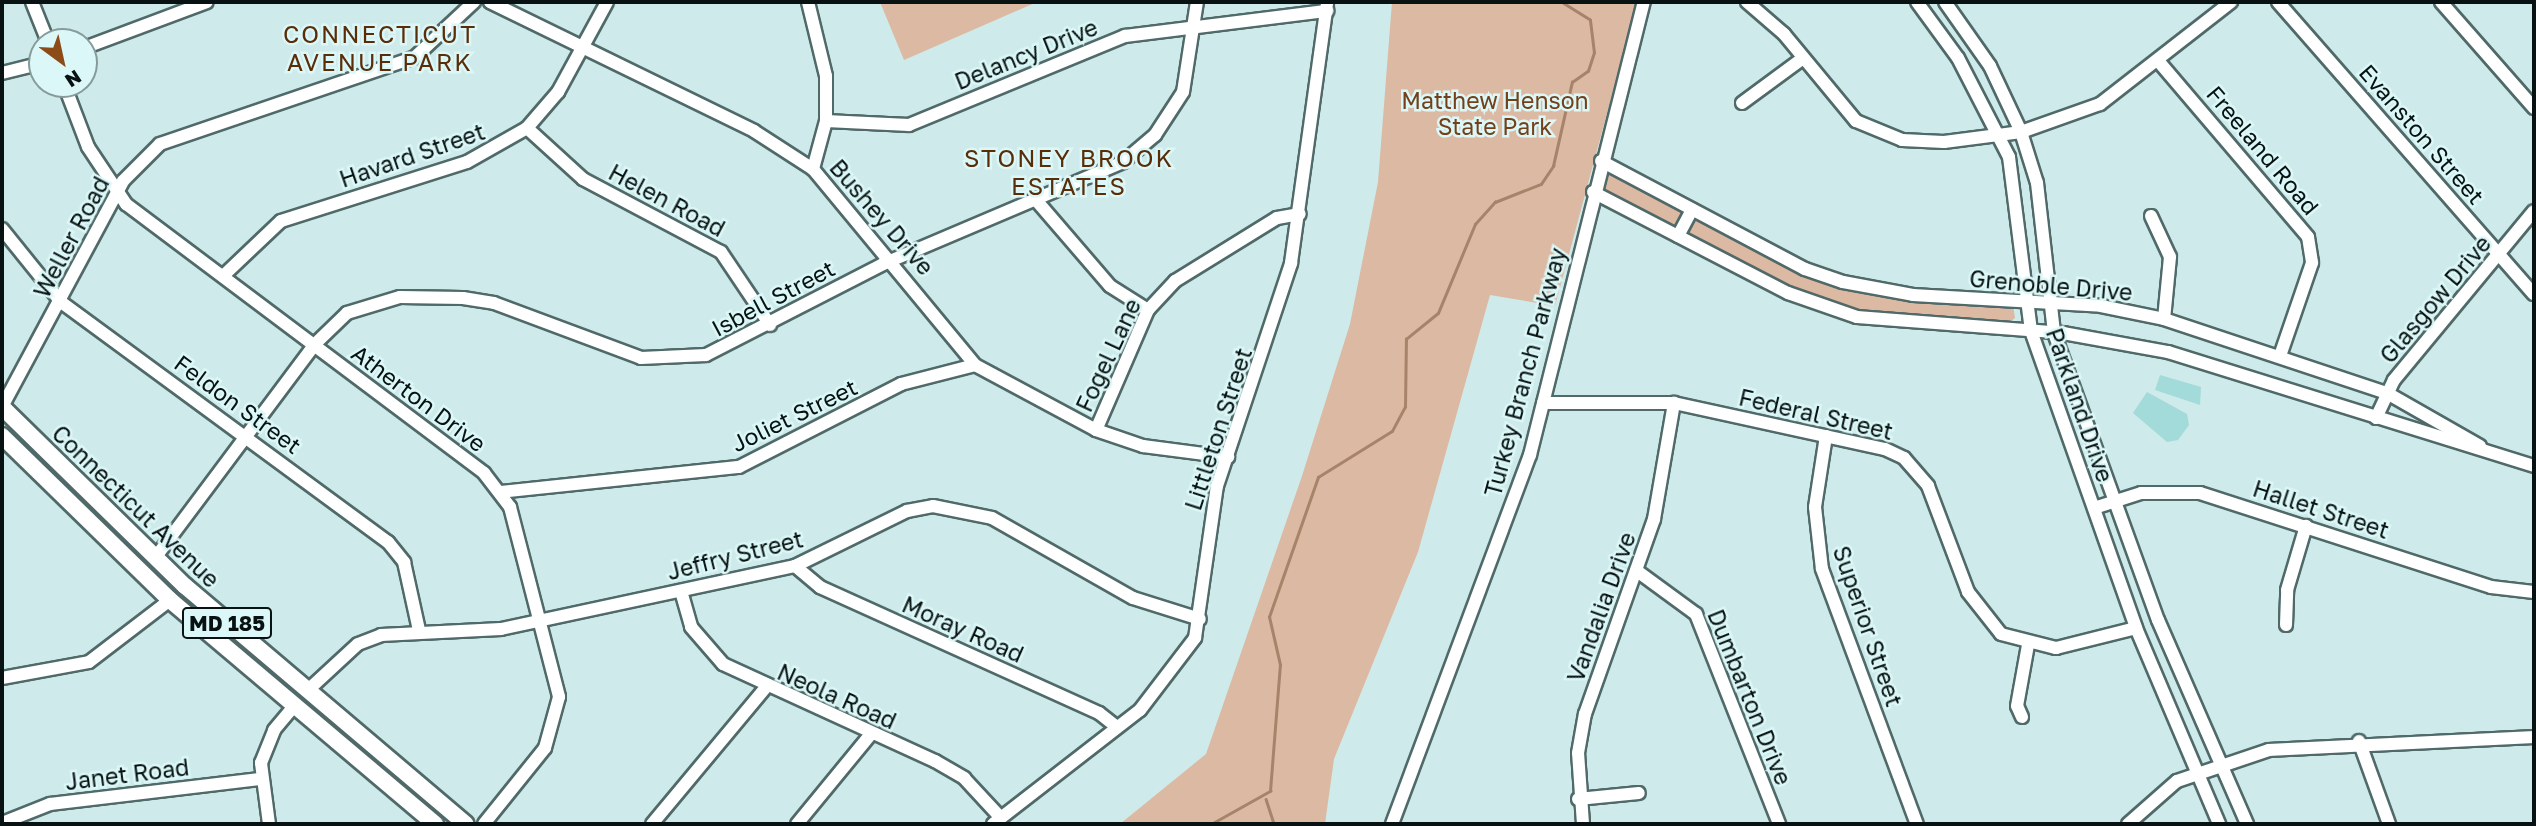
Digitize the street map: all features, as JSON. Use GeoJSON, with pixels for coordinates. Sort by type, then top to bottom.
{"type":"FeatureCollection","features":[{"type":"Feature","properties":{"kind":"main road","name":"Connecticut Avenue"},"geometry":{"type":"LineString","coordinates":[[2,407],[155,558],[307,691],[466,824]]}},
{"type":"Feature","properties":{"kind":"main road","name":"Connecticut Avenue"},"geometry":{"type":"LineString","coordinates":[[2,436],[170,600],[435,824]]}},
{"type":"Feature","properties":{"kind":"street"},"geometry":{"type":"LineString","coordinates":[[32,2],[42,28]]}},
{"type":"Feature","properties":{"kind":"street"},"geometry":{"type":"LineString","coordinates":[[98,43],[207,2]]}},
{"type":"Feature","properties":{"kind":"street","name":"Weller Road"},"geometry":{"type":"LineString","coordinates":[[2,407],[118,194],[135,166],[160,144],[415,57],[446,34],[474,2]]}},
{"type":"Feature","properties":{"kind":"street","name":"Bushey Drive"},"geometry":{"type":"LineString","coordinates":[[491,2],[754,131],[813,169],[894,261],[975,365],[1096,430],[1143,446],[1227,457]]}},
{"type":"Feature","properties":{"kind":"street","name":"Havard Street"},"geometry":{"type":"LineString","coordinates":[[223,276],[281,221],[467,162],[527,128],[558,92],[607,2]]}},
{"type":"Feature","properties":{"kind":"street"},"geometry":{"type":"LineString","coordinates":[[808,2],[826,76],[826,121],[813,169]]}},
{"type":"Feature","properties":{"kind":"street","name":"Isbell Street"},"geometry":{"type":"LineString","coordinates":[[155,558],[315,344],[347,313],[400,297],[494,303],[641,358],[706,355],[894,261],[1123,162],[1155,135],[1183,92],[1197,2]]}},
{"type":"Feature","properties":{"kind":"street","name":"Turkey Branch Parkway"},"geometry":{"type":"LineString","coordinates":[[1392,824],[1506,525],[1543,403],[1593,192],[1644,2]]}},
{"type":"Feature","properties":{"kind":"street"},"geometry":{"type":"LineString","coordinates":[[1746,2],[1802,59],[1843,109],[1875,132],[1944,142],[2021,132],[2100,104],[2160,63],[2231,2]]}},
{"type":"Feature","properties":{"kind":"street","name":"Parkland Drive"},"geometry":{"type":"LineString","coordinates":[[1917,2],[1958,58],[1999,135],[2018,197],[2025,300],[2031,331],[2136,628],[2219,824]]}},
{"type":"Feature","properties":{"kind":"street","name":"Parkland Drive"},"geometry":{"type":"LineString","coordinates":[[1945,2],[1990,66],[2021,132],[2036,183],[2046,301],[2054,333],[2218,763],[2247,824]]}},
{"type":"Feature","properties":{"kind":"street","name":"Evanston Street"},"geometry":{"type":"LineString","coordinates":[[2278,2],[2534,294]]}},
{"type":"Feature","properties":{"kind":"street"},"geometry":{"type":"LineString","coordinates":[[2441,2],[2534,108]]}},
{"type":"Feature","properties":{"kind":"street","name":"Delancy Drive"},"geometry":{"type":"LineString","coordinates":[[826,121],[909,125],[1125,36],[1327,7]]}},
{"type":"Feature","properties":{"kind":"street","name":"Littleton Street"},"geometry":{"type":"LineString","coordinates":[[997,821],[1117,727],[1163,686],[1187,655],[1200,619],[1209,523],[1227,457],[1276,318],[1300,214],[1327,7]]}},
{"type":"Feature","properties":{"kind":"street"},"geometry":{"type":"LineString","coordinates":[[1742,103],[1802,59]]}},
{"type":"Feature","properties":{"kind":"street","name":"Freeland Road"},"geometry":{"type":"LineString","coordinates":[[2160,63],[2308,237],[2312,263],[2281,353]]}},
{"type":"Feature","properties":{"kind":"street"},"geometry":{"type":"LineString","coordinates":[[2,74],[28,67]]}},
{"type":"Feature","properties":{"kind":"street","name":"Atherton Drive"},"geometry":{"type":"LineString","coordinates":[[69,98],[88,147],[118,194],[315,344],[500,492],[517,525],[559,697],[552,728],[530,770],[484,824]]}},
{"type":"Feature","properties":{"kind":"street","name":"Helen Road"},"geometry":{"type":"LineString","coordinates":[[527,128],[583,179],[721,252],[770,325]]}},
{"type":"Feature","properties":{"kind":"street","name":"Grenoble Drive"},"geometry":{"type":"LineString","coordinates":[[1601,161],[1692,210],[1843,282],[1913,295],[2046,301],[2164,319],[2281,353],[2387,393],[2498,456]]}},
{"type":"Feature","properties":{"kind":"street","name":"Grenoble Drive"},"geometry":{"type":"LineString","coordinates":[[1593,192],[1788,293],[1857,317],[2054,333],[2168,352],[2534,466]]}},
{"type":"Feature","properties":{"kind":"street"},"geometry":{"type":"LineString","coordinates":[[1036,200],[1110,286],[1147,310]]}},
{"type":"Feature","properties":{"kind":"street"},"geometry":{"type":"LineString","coordinates":[[1678,236],[1692,210]]}},
{"type":"Feature","properties":{"kind":"street","name":"Glasgow Drive"},"geometry":{"type":"LineString","coordinates":[[2376,418],[2387,393],[2534,211]]}},
{"type":"Feature","properties":{"kind":"street","name":"Fogel Lane"},"geometry":{"type":"LineString","coordinates":[[1096,430],[1147,310],[1207,260],[1277,218],[1300,214]]}},
{"type":"Feature","properties":{"kind":"street"},"geometry":{"type":"LineString","coordinates":[[2151,216],[2170,257],[2164,319]]}},
{"type":"Feature","properties":{"kind":"street","name":"Feldon Street"},"geometry":{"type":"LineString","coordinates":[[2,229],[61,302],[388,542],[404,562],[419,630]]}},
{"type":"Feature","properties":{"kind":"street","name":"Joliet Street"},"geometry":{"type":"LineString","coordinates":[[500,492],[739,467],[901,384],[975,365]]}},
{"type":"Feature","properties":{"kind":"street","name":"Federal Street"},"geometry":{"type":"LineString","coordinates":[[1543,403],[1674,403],[1885,449],[1913,467],[1928,485],[1979,612],[2001,634],[2028,645],[2080,645],[2136,628]]}},
{"type":"Feature","properties":{"kind":"street","name":"Vandalia Drive"},"geometry":{"type":"LineString","coordinates":[[1583,824],[1578,799],[1585,714],[1637,571],[1663,479],[1674,403]]}},
{"type":"Feature","properties":{"kind":"street","name":"Superior Street"},"geometry":{"type":"LineString","coordinates":[[1826,436],[1815,507],[1822,569],[1917,824]]}},
{"type":"Feature","properties":{"kind":"street","name":"Hallet Street"},"geometry":{"type":"LineString","coordinates":[[2094,509],[2116,500],[2177,489],[2306,526],[2491,587],[2534,592]]}},
{"type":"Feature","properties":{"kind":"street","name":"Jeffry Street"},"geometry":{"type":"LineString","coordinates":[[307,691],[358,644],[419,630],[478,631],[795,566],[907,510],[949,507],[992,518],[1133,598],[1200,619]]}},
{"type":"Feature","properties":{"kind":"street"},"geometry":{"type":"LineString","coordinates":[[2286,625],[2287,590],[2306,526]]}},
{"type":"Feature","properties":{"kind":"street","name":"Moray Road"},"geometry":{"type":"LineString","coordinates":[[795,566],[820,587],[1099,713],[1117,727]]}},
{"type":"Feature","properties":{"kind":"street","name":"Dumbarton Drive"},"geometry":{"type":"LineString","coordinates":[[1637,571],[1696,614],[1779,824]]}},
{"type":"Feature","properties":{"kind":"street","name":"Neola Road"},"geometry":{"type":"LineString","coordinates":[[681,591],[704,648],[766,687],[964,778],[997,821]]}},
{"type":"Feature","properties":{"kind":"street"},"geometry":{"type":"LineString","coordinates":[[2,678],[89,662],[170,600]]}},
{"type":"Feature","properties":{"kind":"street"},"geometry":{"type":"LineString","coordinates":[[2022,717],[2017,706],[2028,645]]}},
{"type":"Feature","properties":{"kind":"street"},"geometry":{"type":"LineString","coordinates":[[652,824],[766,687]]}},
{"type":"Feature","properties":{"kind":"street"},"geometry":{"type":"LineString","coordinates":[[269,824],[260,779],[265,747],[294,706]]}},
{"type":"Feature","properties":{"kind":"street"},"geometry":{"type":"LineString","coordinates":[[797,824],[871,734]]}},
{"type":"Feature","properties":{"kind":"street"},"geometry":{"type":"LineString","coordinates":[[2128,824],[2147,802],[2197,772],[2218,763],[2269,750],[2359,741],[2534,737]]}},
{"type":"Feature","properties":{"kind":"street"},"geometry":{"type":"LineString","coordinates":[[2359,741],[2389,824]]}},
{"type":"Feature","properties":{"kind":"street","name":"Janet Road"},"geometry":{"type":"LineString","coordinates":[[2,824],[50,804],[260,779]]}},
{"type":"Feature","properties":{"kind":"street"},"geometry":{"type":"LineString","coordinates":[[1578,799],[1639,793]]}},
{"type":"Feature","properties":{"kind":"green space"},"geometry":{"type":"Polygon","coordinates":[[[880,2],[1037,2],[904,60],[880,2]]]}},
{"type":"Feature","properties":{"kind":"green space","name":"Matthew Henson State Park"},"geometry":{"type":"Polygon","coordinates":[[[1392,2],[1637,2],[1555,306],[1490,295],[1418,552],[1334,759],[1325,824],[1120,824],[1206,754],[1302,476],[1350,324],[1378,182],[1392,2]]]}},
{"type":"Feature","properties":{"kind":"green space"},"geometry":{"type":"Polygon","coordinates":[[[1608,172],[1685,212],[1675,229],[1602,188],[1608,172]]]}},
{"type":"Feature","properties":{"kind":"green space"},"geometry":{"type":"Polygon","coordinates":[[[1694,217],[1812,276],[2013,305],[2015,318],[2007,324],[1880,315],[1841,306],[1794,291],[1684,234],[1694,217]]]}},
{"type":"Feature","properties":{"kind":"building"},"geometry":{"type":"Polygon","coordinates":[[[2160,375],[2201,387],[2200,405],[2155,390],[2160,375]]]}},
{"type":"Feature","properties":{"kind":"building"},"geometry":{"type":"Polygon","coordinates":[[[2147,392],[2187,414],[2189,425],[2178,440],[2167,442],[2133,413],[2147,392]]]}},
{"type":"Feature","properties":{"kind":"waterway"},"geometry":{"type":"LineString","coordinates":[[1211,824],[1270,791],[1280,665],[1269,617],[1318,477],[1392,431],[1405,407],[1406,339],[1438,313],[1475,224],[1495,202],[1541,184],[1553,166],[1572,82],[1588,71],[1594,53],[1590,20],[1561,2]]}},
{"type":"Feature","properties":{"kind":"waterway"},"geometry":{"type":"LineString","coordinates":[[1266,799],[1274,824]]}},
{"type":"Feature","properties":{"kind":"district","name":"CONNECTICUT AVENUE PARK"},"geometry":{"type":"Point","coordinates":[380,48]}},
{"type":"Feature","properties":{"kind":"district","name":"STONEY BROOK ESTATES"},"geometry":{"type":"Point","coordinates":[1069,172]}}]}
